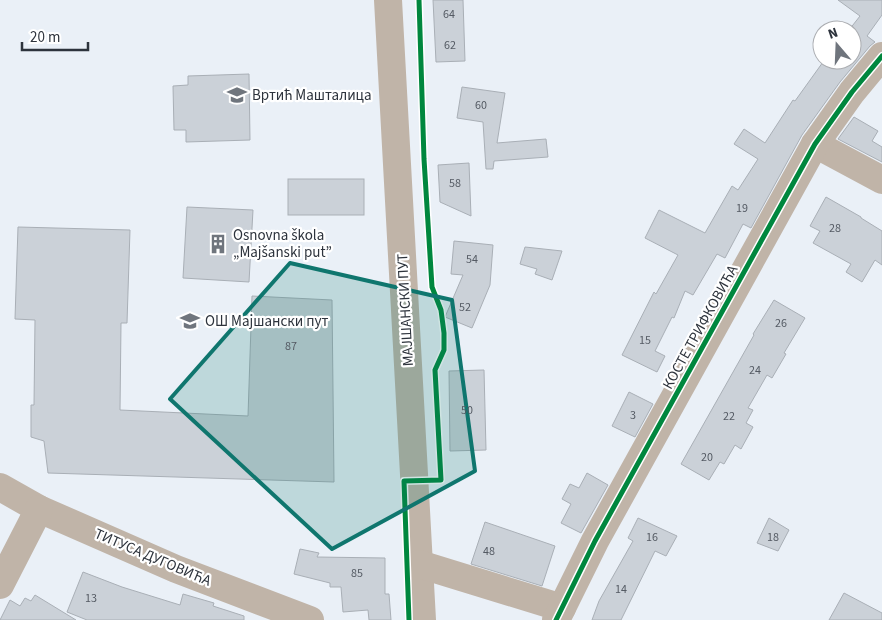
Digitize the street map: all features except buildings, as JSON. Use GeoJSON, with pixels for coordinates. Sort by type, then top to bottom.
{"type":"FeatureCollection","features":[{"type":"Feature","properties":{"kind":"street","name":"МАЈШАНСКИ ПУТ"},"geometry":{"type":"LineString","coordinates":[[388,0],[422,620]]}},
{"type":"Feature","properties":{"kind":"street","name":"КОСТЕ ТРИФКОВИЋА"},"geometry":{"type":"LineString","coordinates":[[559,614],[595,541],[814,144],[852,92],[882,56]]}},
{"type":"Feature","properties":{"kind":"street"},"geometry":{"type":"LineString","coordinates":[[814,144],[882,180]]}},
{"type":"Feature","properties":{"kind":"street","name":"ТИТУСА ДУГОВИЋА"},"geometry":{"type":"LineString","coordinates":[[0,487],[39,509],[176,568],[310,620]]}},
{"type":"Feature","properties":{"kind":"street"},"geometry":{"type":"LineString","coordinates":[[0,585],[39,509]]}},
{"type":"Feature","properties":{"kind":"street"},"geometry":{"type":"LineString","coordinates":[[419,564],[559,614]]}},
{"type":"Feature","properties":{"kind":"highlighted area"},"geometry":{"type":"Polygon","coordinates":[[[290,263],[452,300],[475,471],[332,549],[170,399],[290,263]]]}},
{"type":"Feature","properties":{"kind":"cycle path"},"geometry":{"type":"LineString","coordinates":[[409,620],[404,481],[441,480],[435,370],[444,350],[441,310],[432,287],[424,159],[419,0]]}},
{"type":"Feature","properties":{"kind":"cycle path"},"geometry":{"type":"LineString","coordinates":[[556,620],[595,541],[815,144],[852,92],[882,56]]}},
{"type":"Feature","properties":{"kind":"place","name":"Вртић Машталица"},"geometry":{"type":"Point","coordinates":[237,95]}},
{"type":"Feature","properties":{"kind":"place","name":"Osnovna škola „Majšanski put”"},"geometry":{"type":"Point","coordinates":[218,244]}},
{"type":"Feature","properties":{"kind":"place","name":"ОШ Мајшански пут"},"geometry":{"type":"Point","coordinates":[190,321]}}]}
